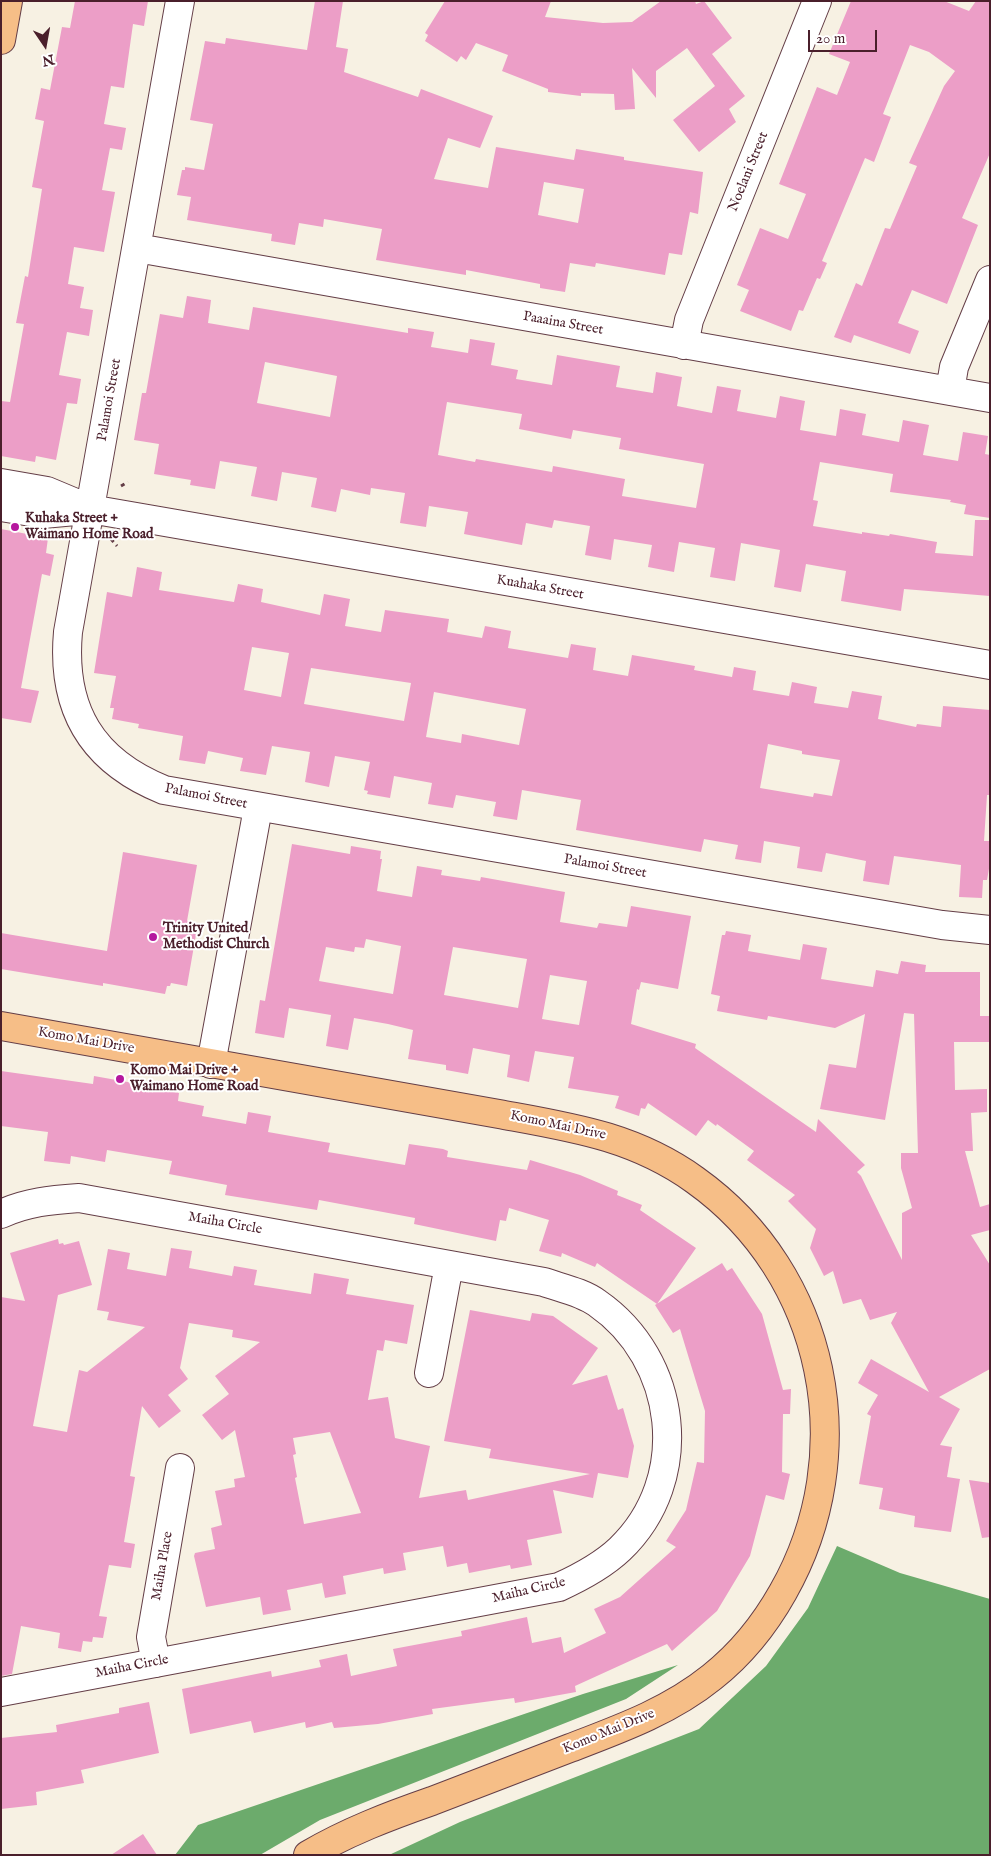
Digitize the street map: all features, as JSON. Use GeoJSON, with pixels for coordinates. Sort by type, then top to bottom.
{"type":"FeatureCollection","features":[{"type":"Feature","properties":{"kind":"main road"},"geometry":{"type":"LineString","coordinates":[[1,40],[8,1]]}},
{"type":"Feature","properties":{"kind":"main road","name":"Komo Mai Drive"},"geometry":{"type":"LineString","coordinates":[[1,1026],[578,1128],[614,1138],[648,1152],[678,1168],[717,1198],[755,1236],[789,1288],[803,1319],[814,1350],[824,1403],[826,1440],[822,1485],[814,1522],[804,1550],[773,1610],[750,1639],[715,1674],[671,1705],[628,1726],[366,1825],[308,1855]]}},
{"type":"Feature","properties":{"kind":"street","name":"Palamoi Street"},"geometry":{"type":"LineString","coordinates":[[180,1],[66,655],[71,697],[82,722],[97,744],[113,762],[142,781],[164,790],[258,808],[942,925],[990,930]]}},
{"type":"Feature","properties":{"kind":"street","name":"Noelani Street"},"geometry":{"type":"LineString","coordinates":[[684,345],[689,320],[818,1]]}},
{"type":"Feature","properties":{"kind":"street","name":"Paaaina Street"},"geometry":{"type":"LineString","coordinates":[[137,248],[990,398]]}},
{"type":"Feature","properties":{"kind":"street"},"geometry":{"type":"LineString","coordinates":[[950,391],[954,367],[990,280]]}},
{"type":"Feature","properties":{"kind":"street","name":"Kuahaka Street"},"geometry":{"type":"LineString","coordinates":[[1,483],[47,491],[90,509],[922,655],[990,665]]}},
{"type":"Feature","properties":{"kind":"street","name":"Kuahaka Street"},"geometry":{"type":"LineString","coordinates":[[1,507],[43,514],[90,509]]}},
{"type":"Feature","properties":{"kind":"street"},"geometry":{"type":"LineString","coordinates":[[211,1064],[258,808]]}},
{"type":"Feature","properties":{"kind":"street","name":"Maiha Circle"},"geometry":{"type":"LineString","coordinates":[[1,1214],[41,1200],[79,1198],[544,1282],[573,1292],[596,1302],[620,1323],[638,1342],[648,1358],[663,1399],[667,1448],[663,1473],[654,1499],[640,1524],[621,1548],[602,1564],[581,1577],[559,1586],[1,1692]]}},
{"type":"Feature","properties":{"kind":"street"},"geometry":{"type":"LineString","coordinates":[[429,1373],[449,1265]]}},
{"type":"Feature","properties":{"kind":"street","name":"Maiha Place"},"geometry":{"type":"LineString","coordinates":[[156,1663],[151,1638],[180,1468]]}},
{"type":"Feature","properties":{"kind":"path"},"geometry":{"type":"LineString","coordinates":[[121,486],[128,482]]}},
{"type":"Feature","properties":{"kind":"path"},"geometry":{"type":"LineString","coordinates":[[111,539],[117,546]]}},
{"type":"Feature","properties":{"kind":"green space"},"geometry":{"type":"Polygon","coordinates":[[[837,1546],[900,1573],[990,1599],[990,1855],[389,1855],[460,1822],[699,1729],[766,1666],[808,1608],[837,1546]]]}},
{"type":"Feature","properties":{"kind":"green space"},"geometry":{"type":"Polygon","coordinates":[[[678,1665],[626,1699],[320,1820],[260,1855],[175,1855],[198,1825],[583,1694],[678,1665]]]}},
{"type":"Feature","properties":{"kind":"building"},"geometry":{"type":"Polygon","coordinates":[[[75,1],[148,1],[144,26],[133,24],[124,88],[111,86],[104,124],[126,128],[122,150],[110,148],[102,190],[115,192],[104,252],[74,247],[68,284],[84,287],[80,308],[93,310],[89,336],[67,332],[59,375],[81,379],[77,404],[67,403],[56,460],[36,456],[35,462],[1,456],[1,401],[10,402],[24,324],[16,323],[25,276],[28,277],[42,189],[32,187],[44,121],[35,119],[41,88],[50,90],[62,27],[70,28],[75,1]]]}},
{"type":"Feature","properties":{"kind":"building"},"geometry":{"type":"Polygon","coordinates":[[[315,1],[343,1],[336,47],[348,49],[344,72],[418,97],[421,89],[493,116],[480,148],[448,138],[434,179],[488,188],[496,147],[574,160],[576,149],[624,157],[624,160],[703,172],[698,214],[690,212],[682,255],[669,253],[665,275],[596,263],[595,267],[570,263],[565,292],[540,288],[540,284],[466,270],[466,275],[376,260],[382,229],[324,219],[323,227],[299,223],[295,245],[271,241],[272,234],[187,220],[191,197],[177,195],[182,170],[185,170],[185,167],[204,170],[213,124],[190,120],[205,41],[225,44],[226,38],[307,50],[315,1]],[[544,182],[538,215],[578,223],[584,189],[544,182]]]}},
{"type":"Feature","properties":{"kind":"building"},"geometry":{"type":"Polygon","coordinates":[[[445,1],[551,1],[545,17],[603,23],[632,22],[661,1],[695,1],[696,4],[704,1],[732,38],[712,54],[745,96],[729,109],[736,122],[699,152],[673,120],[715,86],[687,48],[656,71],[656,98],[632,68],[635,109],[615,110],[614,94],[581,93],[581,96],[548,92],[548,89],[502,71],[508,55],[476,43],[466,60],[461,56],[457,62],[425,41],[428,35],[425,33],[445,1]]]}},
{"type":"Feature","properties":{"kind":"building"},"geometry":{"type":"Polygon","coordinates":[[[851,1],[944,1],[969,11],[976,1],[990,1],[990,153],[962,218],[978,225],[947,304],[912,290],[898,323],[919,331],[910,354],[854,335],[851,343],[834,337],[856,283],[862,286],[885,228],[890,229],[917,166],[909,163],[944,86],[955,71],[929,52],[910,45],[883,114],[891,117],[874,162],[865,158],[822,261],[827,263],[820,279],[817,278],[803,311],[799,310],[791,331],[740,311],[749,290],[737,285],[760,228],[788,239],[806,194],[779,184],[817,87],[837,95],[850,62],[829,54],[851,1]]]}},
{"type":"Feature","properties":{"kind":"building"},"geometry":{"type":"Polygon","coordinates":[[[187,296],[211,300],[208,323],[249,330],[253,307],[408,333],[408,328],[434,332],[431,347],[468,353],[470,339],[495,343],[491,365],[518,370],[516,379],[552,385],[557,355],[620,366],[616,387],[653,393],[656,372],[682,377],[677,406],[712,413],[717,386],[741,390],[737,411],[776,418],[780,396],[805,401],[800,430],[836,436],[840,409],[866,414],[862,435],[899,442],[903,420],[929,425],[923,455],[958,461],[963,432],[988,436],[985,454],[990,455],[990,518],[964,514],[966,505],[950,502],[951,500],[890,492],[893,474],[820,462],[813,500],[818,501],[813,526],[862,534],[862,532],[889,536],[890,534],[937,542],[935,553],[973,556],[975,520],[990,520],[990,596],[904,589],[901,611],[841,601],[846,571],[806,564],[801,592],[774,587],[780,550],[741,543],[735,581],[710,577],[715,548],[679,542],[674,572],[648,567],[652,545],[614,539],[611,560],[585,555],[590,526],[554,520],[552,528],[526,523],[522,545],[464,534],[468,512],[429,506],[426,527],[400,523],[405,493],[371,488],[370,495],[341,489],[336,512],[311,507],[317,478],[282,472],[277,501],[251,496],[257,467],[220,461],[215,489],[190,485],[191,480],[154,474],[159,444],[134,440],[142,393],[146,393],[160,314],[183,318],[187,296]],[[265,362],[257,403],[330,417],[337,376],[265,362]],[[447,402],[438,455],[475,462],[476,459],[552,472],[553,466],[625,479],[622,496],[696,508],[704,464],[619,449],[621,438],[573,430],[571,439],[519,429],[522,414],[447,402]]]}},
{"type":"Feature","properties":{"kind":"building"},"geometry":{"type":"Polygon","coordinates":[[[1,529],[48,538],[46,553],[54,555],[50,576],[42,574],[21,688],[39,691],[31,723],[1,718],[1,529]]]}},
{"type":"Feature","properties":{"kind":"building"},"geometry":{"type":"Polygon","coordinates":[[[137,567],[162,572],[159,590],[234,602],[238,584],[263,589],[261,602],[320,615],[324,594],[350,599],[345,626],[381,632],[385,610],[449,619],[447,632],[482,638],[485,626],[511,631],[508,648],[568,658],[571,644],[596,648],[593,670],[628,676],[632,655],[695,666],[694,670],[732,677],[734,667],[756,671],[753,690],[789,696],[792,682],[817,687],[814,703],[848,708],[852,691],[882,696],[878,719],[916,727],[917,724],[941,727],[943,706],[990,710],[990,795],[987,795],[984,841],[990,841],[990,863],[987,880],[983,880],[982,898],[959,897],[961,865],[894,856],[889,885],[863,881],[866,861],[826,853],[822,872],[797,868],[800,847],[764,841],[761,863],[735,859],[738,845],[704,839],[701,852],[576,830],[581,800],[522,790],[517,820],[493,816],[496,802],[456,795],[453,808],[428,804],[432,783],[394,776],[390,798],[367,794],[368,791],[364,790],[370,762],[335,756],[329,787],[305,782],[310,752],[272,746],[266,775],[240,771],[243,758],[208,751],[205,764],[179,760],[183,736],[138,728],[139,724],[112,719],[114,708],[110,708],[116,676],[94,673],[107,592],[132,597],[137,567]],[[252,647],[244,690],[281,697],[289,653],[252,647]],[[311,668],[304,704],[404,721],[411,683],[311,668]],[[434,692],[426,737],[461,743],[462,734],[519,745],[526,709],[434,692]],[[768,744],[760,788],[813,797],[814,793],[832,796],[840,760],[802,754],[802,751],[768,744]]]}},
{"type":"Feature","properties":{"kind":"building"},"geometry":{"type":"Polygon","coordinates":[[[292,844],[350,854],[351,846],[381,851],[380,859],[382,859],[377,891],[412,897],[417,866],[442,870],[441,875],[480,881],[481,877],[565,892],[560,922],[597,928],[599,923],[627,927],[631,906],[691,916],[678,989],[641,982],[639,990],[637,989],[631,1024],[696,1044],[695,1048],[816,1132],[818,1119],[865,1165],[857,1172],[861,1176],[902,1260],[902,1213],[912,1208],[901,1168],[901,1153],[918,1153],[914,1014],[904,1013],[885,1120],[820,1109],[829,1064],[856,1068],[865,1014],[835,1028],[768,1016],[767,1020],[717,1011],[720,996],[711,994],[722,935],[725,935],[726,931],[751,935],[748,951],[800,960],[803,944],[827,948],[821,979],[873,987],[876,970],[898,974],[901,961],[926,965],[925,972],[980,972],[980,1016],[990,1016],[990,1042],[954,1042],[955,1090],[987,1089],[987,1112],[971,1113],[973,1151],[965,1151],[980,1207],[990,1204],[990,1230],[971,1235],[990,1265],[990,1369],[939,1397],[960,1409],[940,1445],[952,1447],[947,1477],[960,1479],[951,1532],[914,1527],[915,1516],[879,1509],[883,1488],[859,1484],[871,1416],[867,1414],[878,1395],[858,1383],[871,1359],[929,1392],[891,1323],[897,1312],[870,1320],[861,1299],[843,1304],[833,1271],[824,1276],[810,1248],[816,1229],[788,1201],[795,1195],[747,1160],[754,1151],[717,1124],[716,1126],[708,1120],[696,1136],[648,1103],[645,1109],[641,1108],[639,1116],[615,1108],[619,1096],[568,1088],[574,1057],[535,1051],[529,1082],[507,1077],[510,1055],[473,1048],[468,1074],[446,1070],[446,1065],[408,1059],[413,1030],[388,1024],[354,1018],[348,1050],[326,1046],[331,1015],[289,1008],[284,1038],[255,1033],[260,1000],[265,1001],[292,844]],[[366,939],[364,948],[355,947],[354,952],[326,947],[319,981],[393,994],[401,946],[366,939]],[[453,947],[444,995],[518,1008],[527,959],[453,947]],[[550,975],[542,1019],[579,1025],[587,981],[550,975]]]}},
{"type":"Feature","properties":{"kind":"building","name":"Trinity United Methodist Church"},"geometry":{"type":"Polygon","coordinates":[[[123,852],[197,865],[187,921],[198,923],[187,986],[171,983],[170,986],[167,986],[165,994],[103,983],[103,986],[1,969],[1,933],[107,951],[123,852]]]}},
{"type":"Feature","properties":{"kind":"building"},"geometry":{"type":"Polygon","coordinates":[[[1,1071],[93,1084],[94,1076],[150,1086],[150,1088],[179,1093],[178,1101],[204,1106],[202,1116],[246,1124],[248,1112],[271,1116],[268,1132],[330,1143],[328,1152],[405,1165],[409,1144],[443,1149],[448,1151],[447,1157],[527,1170],[530,1160],[580,1175],[618,1191],[617,1195],[642,1205],[640,1210],[696,1248],[657,1304],[597,1263],[595,1267],[562,1253],[561,1257],[539,1251],[549,1220],[509,1208],[506,1221],[500,1220],[496,1241],[414,1224],[415,1218],[319,1200],[317,1210],[225,1195],[227,1185],[169,1174],[172,1161],[107,1150],[105,1162],[71,1156],[70,1164],[44,1161],[48,1132],[1,1126],[1,1071]]]}},
{"type":"Feature","properties":{"kind":"building"},"geometry":{"type":"Polygon","coordinates":[[[58,1239],[59,1244],[63,1243],[64,1245],[79,1241],[92,1285],[58,1295],[33,1426],[67,1432],[79,1370],[87,1372],[145,1327],[107,1320],[109,1312],[97,1310],[108,1249],[130,1253],[127,1269],[166,1276],[171,1248],[192,1251],[189,1268],[232,1276],[234,1266],[257,1270],[254,1285],[311,1294],[314,1273],[349,1279],[346,1294],[414,1305],[407,1344],[385,1340],[383,1351],[377,1350],[368,1400],[388,1397],[395,1438],[430,1446],[419,1498],[466,1490],[468,1500],[590,1474],[489,1458],[491,1449],[444,1441],[470,1310],[530,1321],[532,1313],[553,1316],[598,1348],[572,1385],[607,1375],[618,1410],[623,1408],[634,1446],[628,1478],[598,1473],[593,1498],[553,1490],[562,1533],[527,1540],[532,1565],[511,1569],[510,1565],[469,1573],[467,1563],[447,1567],[443,1546],[403,1553],[406,1570],[384,1574],[383,1568],[343,1576],[346,1594],[325,1598],[322,1583],[287,1590],[291,1610],[263,1615],[260,1597],[206,1607],[194,1556],[195,1553],[215,1549],[211,1528],[222,1525],[215,1491],[235,1487],[234,1479],[245,1477],[235,1430],[222,1440],[202,1415],[229,1394],[215,1376],[260,1342],[232,1337],[233,1330],[189,1323],[180,1368],[188,1379],[168,1395],[181,1411],[159,1428],[142,1406],[130,1476],[135,1477],[124,1542],[135,1544],[131,1568],[109,1565],[99,1616],[107,1617],[103,1638],[93,1637],[92,1642],[83,1641],[81,1652],[58,1648],[60,1633],[21,1626],[12,1674],[1,1676],[1,1297],[25,1301],[10,1253],[58,1239]],[[330,1432],[293,1438],[296,1454],[293,1455],[297,1477],[295,1478],[304,1524],[361,1513],[330,1432]]]}},
{"type":"Feature","properties":{"kind":"building"},"geometry":{"type":"Polygon","coordinates":[[[722,1263],[727,1271],[732,1268],[762,1314],[783,1390],[791,1389],[790,1414],[783,1414],[782,1472],[790,1474],[784,1500],[766,1495],[750,1556],[717,1611],[672,1651],[667,1644],[575,1686],[576,1692],[515,1703],[514,1698],[432,1709],[433,1714],[378,1724],[334,1728],[332,1722],[306,1728],[305,1722],[254,1733],[251,1721],[190,1734],[182,1689],[271,1671],[272,1677],[321,1667],[319,1660],[347,1654],[351,1676],[397,1666],[393,1649],[462,1636],[461,1631],[527,1617],[532,1643],[561,1637],[564,1653],[606,1633],[594,1609],[620,1597],[676,1547],[666,1541],[686,1510],[697,1462],[704,1463],[705,1411],[680,1329],[673,1333],[655,1305],[722,1263]]]}},
{"type":"Feature","properties":{"kind":"building"},"geometry":{"type":"Polygon","coordinates":[[[969,1480],[990,1483],[990,1537],[982,1538],[969,1480]]]}},
{"type":"Feature","properties":{"kind":"building"},"geometry":{"type":"Polygon","coordinates":[[[149,1702],[159,1753],[81,1770],[84,1783],[36,1792],[37,1805],[1,1809],[1,1738],[57,1732],[56,1725],[119,1713],[119,1708],[149,1702]]]}},
{"type":"Feature","properties":{"kind":"building"},"geometry":{"type":"Polygon","coordinates":[[[143,1834],[157,1855],[111,1855],[143,1834]]]}},
{"type":"Feature","properties":{"kind":"place","name":"Kuhaka Street + Waimano Home Road"},"geometry":{"type":"Point","coordinates":[15,527]}},
{"type":"Feature","properties":{"kind":"place","name":"Trinity United Methodist Church"},"geometry":{"type":"Point","coordinates":[153,937]}},
{"type":"Feature","properties":{"kind":"place","name":"Komo Mai Drive + Waimano Home Road"},"geometry":{"type":"Point","coordinates":[120,1079]}}]}
